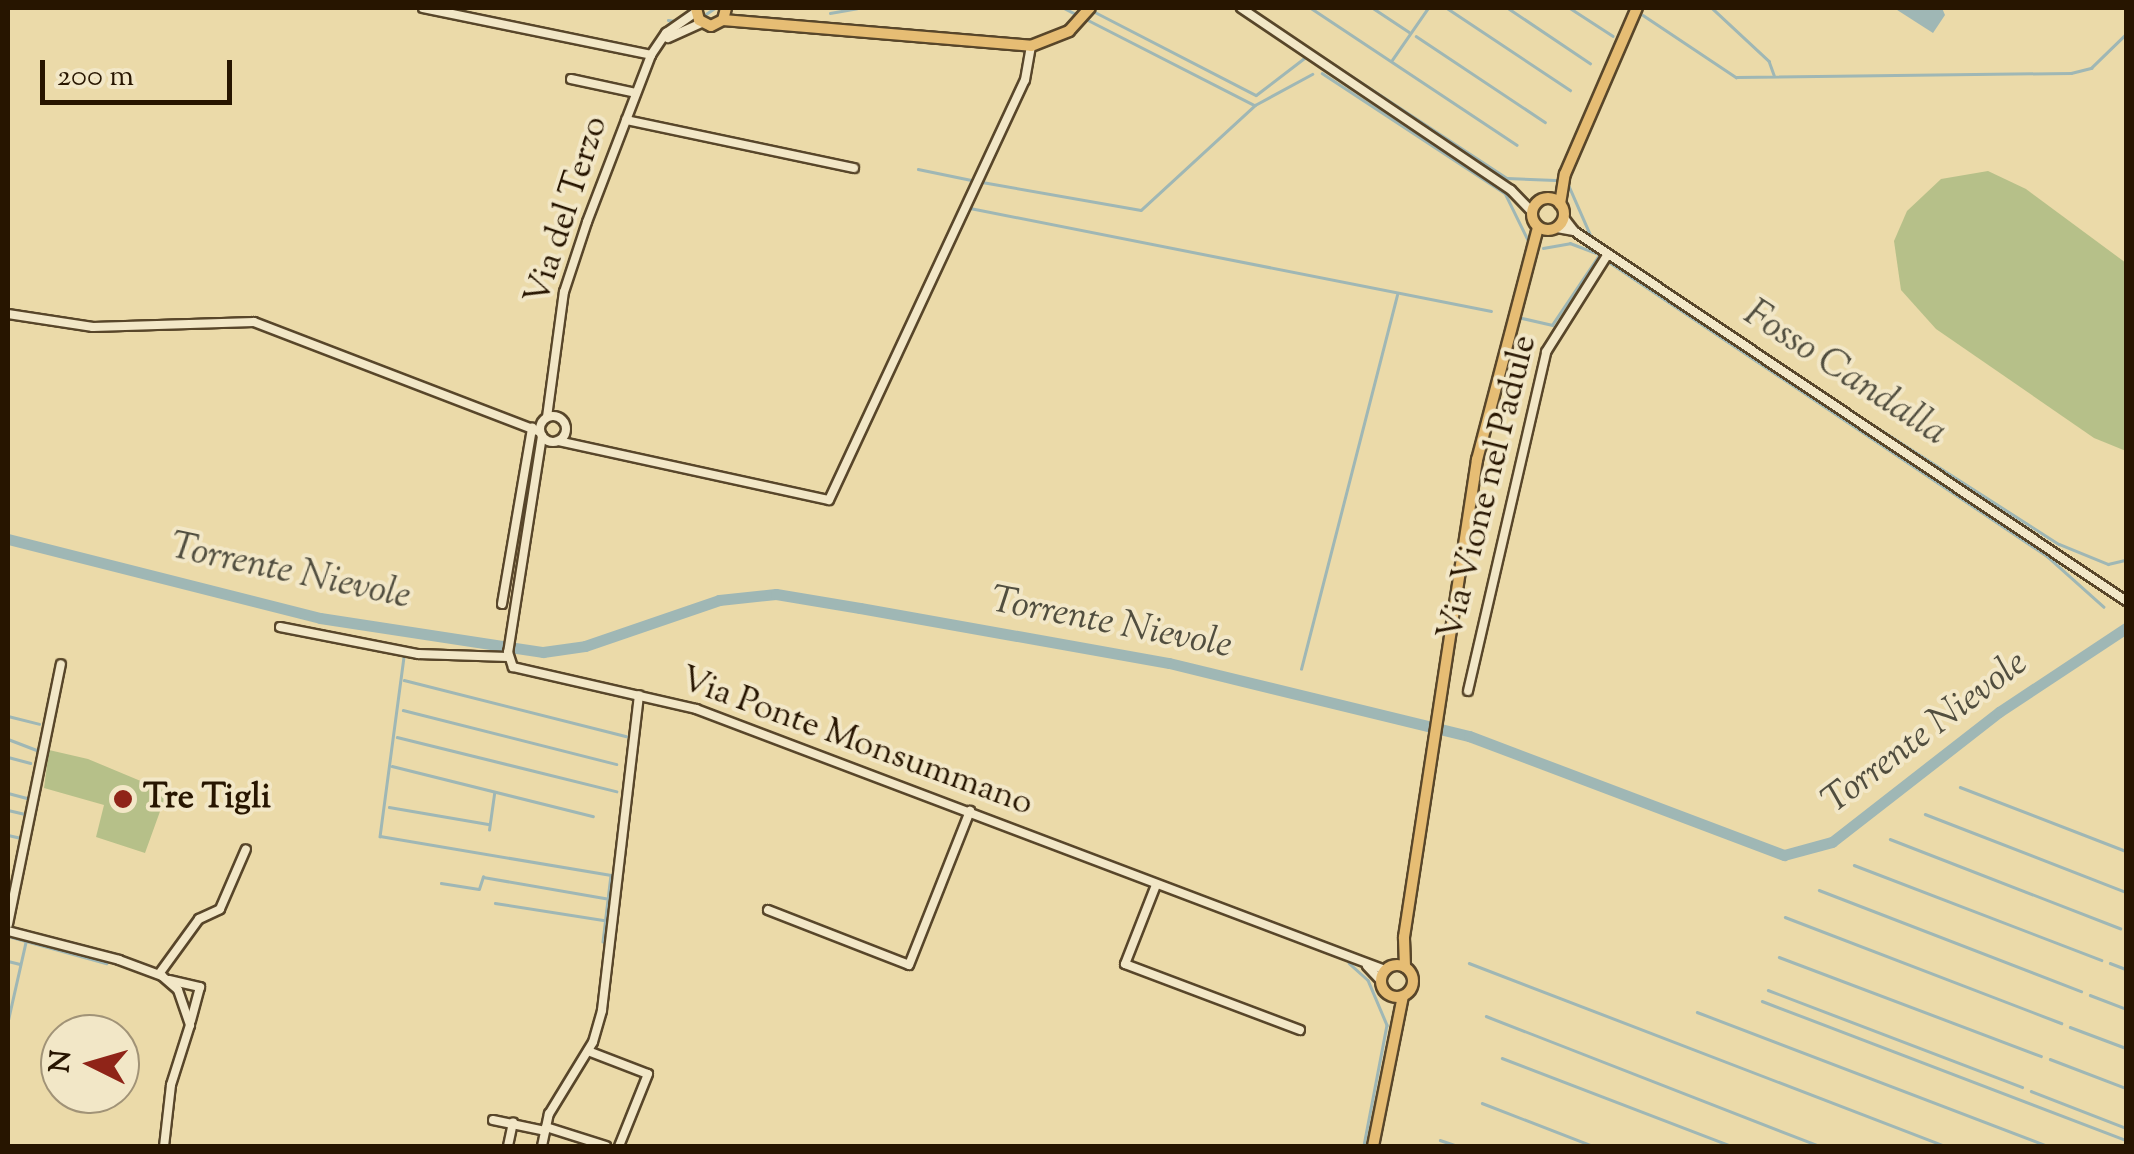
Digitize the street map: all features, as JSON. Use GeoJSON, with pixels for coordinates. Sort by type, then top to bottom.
{"type":"FeatureCollection","features":[{"type":"Feature","properties":{"kind":"main road"},"geometry":{"type":"LineString","coordinates":[[698,14],[725,12],[1030,46],[1070,31],[1090,8]]}},
{"type":"Feature","properties":{"kind":"main road"},"geometry":{"type":"LineString","coordinates":[[1397,996],[1413,981],[1406,967],[1404,937],[1484,422],[1531,261],[1552,226],[1565,174],[1638,8]]}},
{"type":"Feature","properties":{"kind":"main road"},"geometry":{"type":"LineString","coordinates":[[1552,226],[1532,212],[1565,174]]}},
{"type":"Feature","properties":{"kind":"main road"},"geometry":{"type":"LineString","coordinates":[[1546,198],[1560,204]]}},
{"type":"Feature","properties":{"kind":"main road"},"geometry":{"type":"LineString","coordinates":[[1386,971],[1404,937]]}},
{"type":"Feature","properties":{"kind":"main road"},"geometry":{"type":"LineString","coordinates":[[1386,971],[1406,967]]}},
{"type":"Feature","properties":{"kind":"main road"},"geometry":{"type":"LineString","coordinates":[[1373,1146],[1396,1014],[1397,996],[1386,971]]}},
{"type":"Feature","properties":{"kind":"street"},"geometry":{"type":"LineString","coordinates":[[423,8],[654,51],[698,14]]}},
{"type":"Feature","properties":{"kind":"street"},"geometry":{"type":"LineString","coordinates":[[1241,8],[1512,190],[1532,212]]}},
{"type":"Feature","properties":{"kind":"street"},"geometry":{"type":"LineString","coordinates":[[8,314],[93,327],[254,322],[521,423],[541,427],[555,442],[583,444],[831,498],[1025,80],[1030,46]]}},
{"type":"Feature","properties":{"kind":"street","name":"Via del Terzo"},"geometry":{"type":"LineString","coordinates":[[534,465],[564,292],[654,51]]}},
{"type":"Feature","properties":{"kind":"street"},"geometry":{"type":"LineString","coordinates":[[571,78],[636,93]]}},
{"type":"Feature","properties":{"kind":"street"},"geometry":{"type":"LineString","coordinates":[[626,120],[854,168]]}},
{"type":"Feature","properties":{"kind":"street"},"geometry":{"type":"LineString","coordinates":[[1552,226],[1574,231],[2126,601]]}},
{"type":"Feature","properties":{"kind":"street","name":"Via Vione nel Padule"},"geometry":{"type":"LineString","coordinates":[[1468,691],[1546,352],[1608,254]]}},
{"type":"Feature","properties":{"kind":"street"},"geometry":{"type":"LineString","coordinates":[[564,292],[577,294]]}},
{"type":"Feature","properties":{"kind":"street"},"geometry":{"type":"LineString","coordinates":[[548,388],[566,428],[583,444]]}},
{"type":"Feature","properties":{"kind":"street"},"geometry":{"type":"LineString","coordinates":[[541,427],[559,416]]}},
{"type":"Feature","properties":{"kind":"street"},"geometry":{"type":"LineString","coordinates":[[502,604],[534,465],[566,428]]}},
{"type":"Feature","properties":{"kind":"street"},"geometry":{"type":"LineString","coordinates":[[280,626],[418,654],[508,654],[534,465]]}},
{"type":"Feature","properties":{"kind":"street","name":"Via Ponte Monsummano"},"geometry":{"type":"LineString","coordinates":[[508,654],[526,672],[658,700],[970,811],[1386,971]]}},
{"type":"Feature","properties":{"kind":"street"},"geometry":{"type":"LineString","coordinates":[[61,664],[8,927],[200,987],[170,1085],[164,1146]]}},
{"type":"Feature","properties":{"kind":"street"},"geometry":{"type":"LineString","coordinates":[[619,692],[634,719]]}},
{"type":"Feature","properties":{"kind":"street"},"geometry":{"type":"LineString","coordinates":[[542,1146],[545,1129],[588,1051],[606,990],[638,695]]}},
{"type":"Feature","properties":{"kind":"street"},"geometry":{"type":"LineString","coordinates":[[634,719],[658,700]]}},
{"type":"Feature","properties":{"kind":"street"},"geometry":{"type":"LineString","coordinates":[[768,910],[910,965],[970,811]]}},
{"type":"Feature","properties":{"kind":"street"},"geometry":{"type":"LineString","coordinates":[[159,974],[199,919],[220,909],[246,849]]}},
{"type":"Feature","properties":{"kind":"street"},"geometry":{"type":"LineString","coordinates":[[1156,885],[1125,964],[1300,1030]]}},
{"type":"Feature","properties":{"kind":"street"},"geometry":{"type":"LineString","coordinates":[[169,980],[183,998],[190,1025]]}},
{"type":"Feature","properties":{"kind":"street"},"geometry":{"type":"LineString","coordinates":[[588,1051],[648,1074],[619,1146]]}},
{"type":"Feature","properties":{"kind":"street"},"geometry":{"type":"LineString","coordinates":[[493,1120],[606,1146]]}},
{"type":"Feature","properties":{"kind":"street"},"geometry":{"type":"LineString","coordinates":[[508,1146],[513,1124]]}},
{"type":"Feature","properties":{"kind":"green space"},"geometry":{"type":"Polygon","coordinates":[[[1988,171],[2026,189],[2126,263],[2126,451],[2094,438],[1936,329],[1901,290],[1894,241],[1907,211],[1941,179],[1988,171]]]}},
{"type":"Feature","properties":{"kind":"green space","name":"Tre Tigli"},"geometry":{"type":"Polygon","coordinates":[[[49,750],[88,759],[167,792],[145,853],[96,837],[104,805],[44,788],[49,750]]]}},
{"type":"Feature","properties":{"kind":"water"},"geometry":{"type":"Polygon","coordinates":[[[1894,8],[1942,8],[1945,15],[1933,33],[1894,8]]]}},
{"type":"Feature","properties":{"kind":"waterway"},"geometry":{"type":"LineString","coordinates":[[703,16],[715,8]]}},
{"type":"Feature","properties":{"kind":"waterway"},"geometry":{"type":"LineString","coordinates":[[830,13],[857,8]]}},
{"type":"Feature","properties":{"kind":"waterway"},"geometry":{"type":"LineString","coordinates":[[1064,8],[1076,14]]}},
{"type":"Feature","properties":{"kind":"waterway"},"geometry":{"type":"LineString","coordinates":[[1311,8],[1517,145]]}},
{"type":"Feature","properties":{"kind":"waterway"},"geometry":{"type":"LineString","coordinates":[[1373,8],[1409,32]]}},
{"type":"Feature","properties":{"kind":"waterway"},"geometry":{"type":"LineString","coordinates":[[1392,60],[1428,8]]}},
{"type":"Feature","properties":{"kind":"waterway"},"geometry":{"type":"LineString","coordinates":[[1447,8],[1570,90]]}},
{"type":"Feature","properties":{"kind":"waterway"},"geometry":{"type":"LineString","coordinates":[[1508,8],[1590,63]]}},
{"type":"Feature","properties":{"kind":"waterway"},"geometry":{"type":"LineString","coordinates":[[1570,8],[1613,36]]}},
{"type":"Feature","properties":{"kind":"waterway"},"geometry":{"type":"LineString","coordinates":[[1712,8],[1769,61],[1774,75]]}},
{"type":"Feature","properties":{"kind":"waterway","name":"Fosso Candalla"},"geometry":{"type":"LineString","coordinates":[[1093,11],[1256,95],[1307,56]]}},
{"type":"Feature","properties":{"kind":"waterway"},"geometry":{"type":"LineString","coordinates":[[1643,15],[1736,77],[2071,73],[2091,68],[2126,34]]}},
{"type":"Feature","properties":{"kind":"waterway"},"geometry":{"type":"LineString","coordinates":[[668,20],[676,21]]}},
{"type":"Feature","properties":{"kind":"waterway"},"geometry":{"type":"LineString","coordinates":[[1088,20],[1254,105]]}},
{"type":"Feature","properties":{"kind":"waterway"},"geometry":{"type":"LineString","coordinates":[[1416,36],[1545,122]]}},
{"type":"Feature","properties":{"kind":"waterway","name":"Fosso Candalla"},"geometry":{"type":"LineString","coordinates":[[1315,52],[1507,178],[1555,180]]}},
{"type":"Feature","properties":{"kind":"waterway"},"geometry":{"type":"LineString","coordinates":[[1322,73],[1505,193],[1529,242]]}},
{"type":"Feature","properties":{"kind":"waterway"},"geometry":{"type":"LineString","coordinates":[[982,182],[1141,210],[1255,105],[1312,74]]}},
{"type":"Feature","properties":{"kind":"waterway"},"geometry":{"type":"LineString","coordinates":[[918,169],[971,180]]}},
{"type":"Feature","properties":{"kind":"waterway","name":"Fosso Candalla"},"geometry":{"type":"LineString","coordinates":[[1569,186],[1591,236],[1787,369]]}},
{"type":"Feature","properties":{"kind":"waterway"},"geometry":{"type":"LineString","coordinates":[[970,208],[1491,311]]}},
{"type":"Feature","properties":{"kind":"waterway"},"geometry":{"type":"LineString","coordinates":[[1543,248],[1570,243],[1598,254]]}},
{"type":"Feature","properties":{"kind":"waterway"},"geometry":{"type":"LineString","coordinates":[[1522,318],[1552,325],[1599,255]]}},
{"type":"Feature","properties":{"kind":"waterway"},"geometry":{"type":"LineString","coordinates":[[1609,262],[2047,556],[2104,607]]}},
{"type":"Feature","properties":{"kind":"waterway"},"geometry":{"type":"LineString","coordinates":[[1301,669],[1397,295]]}},
{"type":"Feature","properties":{"kind":"waterway","name":"Fosso Candalla"},"geometry":{"type":"LineString","coordinates":[[1797,376],[2059,544],[2108,564],[2126,560]]}},
{"type":"Feature","properties":{"kind":"waterway","name":"Torrente Nievole"},"geometry":{"type":"LineString","coordinates":[[8,539],[320,618],[543,652],[585,646],[719,600],[776,594],[860,608],[1169,663],[1469,736],[1784,855],[1832,842],[1999,712],[2126,628]]}},
{"type":"Feature","properties":{"kind":"waterway"},"geometry":{"type":"LineString","coordinates":[[404,657],[380,836],[611,875],[603,942]]}},
{"type":"Feature","properties":{"kind":"waterway"},"geometry":{"type":"LineString","coordinates":[[44,730],[56,670]]}},
{"type":"Feature","properties":{"kind":"waterway"},"geometry":{"type":"LineString","coordinates":[[404,680],[626,736]]}},
{"type":"Feature","properties":{"kind":"waterway"},"geometry":{"type":"LineString","coordinates":[[403,710],[616,764]]}},
{"type":"Feature","properties":{"kind":"waterway"},"geometry":{"type":"LineString","coordinates":[[8,716],[39,724]]}},
{"type":"Feature","properties":{"kind":"waterway"},"geometry":{"type":"LineString","coordinates":[[397,737],[616,791]]}},
{"type":"Feature","properties":{"kind":"waterway"},"geometry":{"type":"LineString","coordinates":[[8,739],[39,751]]}},
{"type":"Feature","properties":{"kind":"waterway"},"geometry":{"type":"LineString","coordinates":[[8,757],[30,763]]}},
{"type":"Feature","properties":{"kind":"waterway"},"geometry":{"type":"LineString","coordinates":[[392,766],[593,816]]}},
{"type":"Feature","properties":{"kind":"waterway"},"geometry":{"type":"LineString","coordinates":[[1960,787],[2126,851]]}},
{"type":"Feature","properties":{"kind":"waterway"},"geometry":{"type":"LineString","coordinates":[[8,793],[30,799]]}},
{"type":"Feature","properties":{"kind":"waterway"},"geometry":{"type":"LineString","coordinates":[[489,830],[494,793]]}},
{"type":"Feature","properties":{"kind":"waterway"},"geometry":{"type":"LineString","coordinates":[[389,807],[488,824]]}},
{"type":"Feature","properties":{"kind":"waterway"},"geometry":{"type":"LineString","coordinates":[[8,810],[25,814]]}},
{"type":"Feature","properties":{"kind":"waterway"},"geometry":{"type":"LineString","coordinates":[[1925,814],[2126,892]]}},
{"type":"Feature","properties":{"kind":"waterway"},"geometry":{"type":"LineString","coordinates":[[8,835],[21,838]]}},
{"type":"Feature","properties":{"kind":"waterway"},"geometry":{"type":"LineString","coordinates":[[1890,839],[2120,928]]}},
{"type":"Feature","properties":{"kind":"waterway"},"geometry":{"type":"LineString","coordinates":[[1854,865],[2101,960]]}},
{"type":"Feature","properties":{"kind":"waterway"},"geometry":{"type":"LineString","coordinates":[[441,883],[479,889],[483,877],[605,898]]}},
{"type":"Feature","properties":{"kind":"waterway"},"geometry":{"type":"LineString","coordinates":[[1819,890],[2081,991]]}},
{"type":"Feature","properties":{"kind":"waterway"},"geometry":{"type":"LineString","coordinates":[[495,903],[603,920]]}},
{"type":"Feature","properties":{"kind":"waterway"},"geometry":{"type":"LineString","coordinates":[[1785,917],[2061,1023]]}},
{"type":"Feature","properties":{"kind":"waterway"},"geometry":{"type":"LineString","coordinates":[[8,936],[106,963]]}},
{"type":"Feature","properties":{"kind":"waterway"},"geometry":{"type":"LineString","coordinates":[[8,1020],[26,940]]}},
{"type":"Feature","properties":{"kind":"waterway"},"geometry":{"type":"LineString","coordinates":[[1779,957],[2041,1056]]}},
{"type":"Feature","properties":{"kind":"waterway"},"geometry":{"type":"LineString","coordinates":[[8,961],[20,964]]}},
{"type":"Feature","properties":{"kind":"waterway"},"geometry":{"type":"LineString","coordinates":[[1349,963],[1368,980],[1387,1025],[1364,1146]]}},
{"type":"Feature","properties":{"kind":"waterway"},"geometry":{"type":"LineString","coordinates":[[1469,963],[1945,1146]]}},
{"type":"Feature","properties":{"kind":"waterway"},"geometry":{"type":"LineString","coordinates":[[2110,963],[2126,969]]}},
{"type":"Feature","properties":{"kind":"waterway"},"geometry":{"type":"LineString","coordinates":[[1768,990],[2022,1087]]}},
{"type":"Feature","properties":{"kind":"waterway"},"geometry":{"type":"LineString","coordinates":[[2090,995],[2126,1009]]}},
{"type":"Feature","properties":{"kind":"waterway"},"geometry":{"type":"LineString","coordinates":[[1762,1001],[2126,1140]]}},
{"type":"Feature","properties":{"kind":"waterway"},"geometry":{"type":"LineString","coordinates":[[1697,1012],[2048,1146]]}},
{"type":"Feature","properties":{"kind":"waterway"},"geometry":{"type":"LineString","coordinates":[[1486,1016],[1820,1146]]}},
{"type":"Feature","properties":{"kind":"waterway"},"geometry":{"type":"LineString","coordinates":[[2070,1027],[2126,1048]]}},
{"type":"Feature","properties":{"kind":"waterway"},"geometry":{"type":"LineString","coordinates":[[1502,1058],[1731,1146]]}},
{"type":"Feature","properties":{"kind":"waterway"},"geometry":{"type":"LineString","coordinates":[[2050,1059],[2126,1088]]}},
{"type":"Feature","properties":{"kind":"waterway"},"geometry":{"type":"LineString","coordinates":[[2031,1091],[2126,1128]]}},
{"type":"Feature","properties":{"kind":"waterway"},"geometry":{"type":"LineString","coordinates":[[1482,1103],[1593,1146]]}},
{"type":"Feature","properties":{"kind":"waterway"},"geometry":{"type":"LineString","coordinates":[[1440,1140],[1457,1146]]}},
{"type":"Feature","properties":{"kind":"place","name":"Tre Tigli"},"geometry":{"type":"Point","coordinates":[123,799]}}]}
